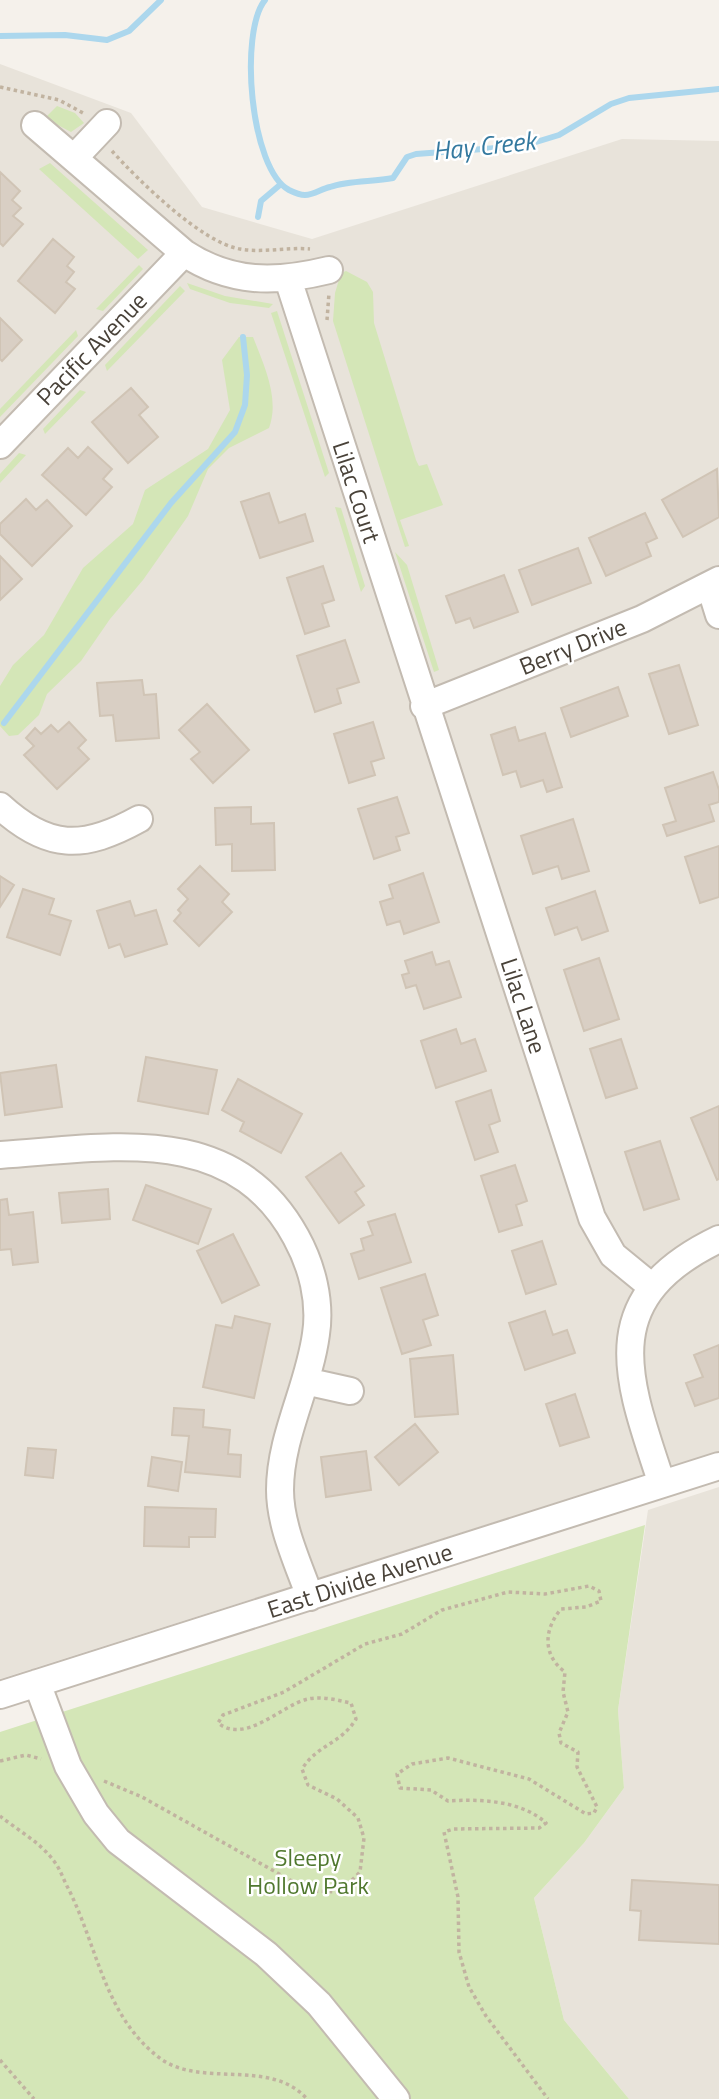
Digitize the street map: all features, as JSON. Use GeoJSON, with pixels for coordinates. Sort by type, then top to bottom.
{"type":"FeatureCollection","features":[{"type":"Feature","properties":{"kind":"street"},"geometry":{"type":"LineString","coordinates":[[74,158],[107,123]]}},
{"type":"Feature","properties":{"kind":"street"},"geometry":{"type":"LineString","coordinates":[[35,125],[184,253],[203,265],[233,276],[267,280],[329,270]]}},
{"type":"Feature","properties":{"kind":"street","name":"Pacific Avenue"},"geometry":{"type":"LineString","coordinates":[[0,445],[184,253]]}},
{"type":"Feature","properties":{"kind":"street","name":"Lilac Court"},"geometry":{"type":"LineString","coordinates":[[288,278],[425,706]]}},
{"type":"Feature","properties":{"kind":"street"},"geometry":{"type":"LineString","coordinates":[[714,583],[719,615]]}},
{"type":"Feature","properties":{"kind":"street","name":"Berry Drive"},"geometry":{"type":"LineString","coordinates":[[425,706],[620,629],[714,583]]}},
{"type":"Feature","properties":{"kind":"street","name":"Lilac Lane"},"geometry":{"type":"LineString","coordinates":[[425,706],[594,1224],[614,1255],[652,1287]]}},
{"type":"Feature","properties":{"kind":"street"},"geometry":{"type":"LineString","coordinates":[[0,806],[32,831],[52,840],[71,842],[95,839],[139,819]]}},
{"type":"Feature","properties":{"kind":"street"},"geometry":{"type":"LineString","coordinates":[[0,1155],[130,1147],[170,1149],[212,1160],[250,1183],[265,1196],[292,1230],[313,1283],[316,1335],[285,1453],[280,1491],[286,1529],[310,1597]]}},
{"type":"Feature","properties":{"kind":"street"},"geometry":{"type":"LineString","coordinates":[[662,1484],[632,1390],[628,1360],[635,1320],[652,1287],[678,1262],[719,1239]]}},
{"type":"Feature","properties":{"kind":"street"},"geometry":{"type":"LineString","coordinates":[[305,1381],[350,1391]]}},
{"type":"Feature","properties":{"kind":"street","name":"East Divide Avenue"},"geometry":{"type":"LineString","coordinates":[[0,1695],[719,1466]]}},
{"type":"Feature","properties":{"kind":"street"},"geometry":{"type":"LineString","coordinates":[[37,1683],[68,1766],[96,1814],[118,1841],[208,1908],[292,1979],[346,2036],[396,2099]]}},
{"type":"Feature","properties":{"kind":"path"},"geometry":{"type":"LineString","coordinates":[[0,88],[58,100]]}},
{"type":"Feature","properties":{"kind":"path"},"geometry":{"type":"LineString","coordinates":[[0,1761],[26,1755],[68,1766],[142,1797],[290,1880],[315,1891],[340,1892],[360,1872],[364,1838],[358,1818],[337,1799],[308,1785],[302,1769],[312,1754],[348,1733],[356,1720],[351,1703],[327,1698],[306,1699],[252,1727],[223,1727],[218,1723],[223,1715],[284,1692],[365,1644],[402,1634],[442,1610],[508,1592],[545,1594],[589,1586],[599,1591],[601,1601],[586,1607],[561,1609],[550,1623],[548,1647],[557,1666],[565,1672],[563,1692],[568,1712],[559,1733],[561,1743],[578,1752],[577,1767],[597,1807],[594,1813],[586,1814],[529,1779],[448,1758],[412,1765],[397,1774],[400,1788],[431,1790],[448,1801],[481,1799],[536,1814],[546,1823],[539,1828],[453,1829],[444,1832],[458,1897],[459,1952],[469,1987],[486,2016],[548,2099]]}},
{"type":"Feature","properties":{"kind":"path"},"geometry":{"type":"LineString","coordinates":[[0,1816],[53,1859],[82,1916],[110,1997],[121,2018],[162,2060],[192,2070],[269,2078],[302,2093],[307,2099]]}},
{"type":"Feature","properties":{"kind":"path"},"geometry":{"type":"LineString","coordinates":[[0,2060],[34,2099]]}},
{"type":"Feature","properties":{"kind":"shaded area"},"geometry":{"type":"Polygon","coordinates":[[[0,64],[131,113],[202,207],[312,239],[622,139],[719,141],[719,1451],[0,1679],[0,64]]]}},
{"type":"Feature","properties":{"kind":"shaded area"},"geometry":{"type":"Polygon","coordinates":[[[719,1487],[719,2099],[629,2099],[564,2020],[534,1898],[584,1843],[624,1788],[618,1710],[648,1510],[719,1487]]]}},
{"type":"Feature","properties":{"kind":"green space"},"geometry":{"type":"Polygon","coordinates":[[[57,106],[75,113],[84,123],[71,132],[54,123],[40,123],[57,106]]]}},
{"type":"Feature","properties":{"kind":"green space"},"geometry":{"type":"Polygon","coordinates":[[[50,163],[148,250],[138,259],[39,169],[50,163]]]}},
{"type":"Feature","properties":{"kind":"green space"},"geometry":{"type":"Polygon","coordinates":[[[139,265],[143,269],[103,311],[96,309],[139,265]]]}},
{"type":"Feature","properties":{"kind":"green space"},"geometry":{"type":"Polygon","coordinates":[[[346,271],[367,282],[373,292],[374,323],[416,460],[419,466],[427,464],[443,505],[400,520],[409,546],[405,547],[333,321],[335,293],[341,273],[346,271]]]}},
{"type":"Feature","properties":{"kind":"green space"},"geometry":{"type":"Polygon","coordinates":[[[187,283],[225,296],[273,304],[269,308],[230,303],[190,289],[187,283]]]}},
{"type":"Feature","properties":{"kind":"green space"},"geometry":{"type":"Polygon","coordinates":[[[180,286],[185,291],[107,371],[105,365],[180,286]]]}},
{"type":"Feature","properties":{"kind":"green space"},"geometry":{"type":"Polygon","coordinates":[[[277,311],[329,473],[325,477],[271,313],[277,311]]]}},
{"type":"Feature","properties":{"kind":"green space"},"geometry":{"type":"Polygon","coordinates":[[[76,330],[78,336],[0,417],[0,409],[76,330]]]}},
{"type":"Feature","properties":{"kind":"green space"},"geometry":{"type":"Polygon","coordinates":[[[239,337],[253,337],[266,371],[273,405],[269,428],[229,448],[208,469],[188,516],[143,580],[110,619],[81,661],[47,694],[39,715],[18,735],[9,736],[0,726],[0,686],[13,665],[44,635],[83,568],[133,524],[145,490],[208,449],[230,410],[222,360],[239,337]]]}},
{"type":"Feature","properties":{"kind":"green space"},"geometry":{"type":"Polygon","coordinates":[[[80,390],[86,392],[45,434],[43,429],[80,390]]]}},
{"type":"Feature","properties":{"kind":"green space"},"geometry":{"type":"Polygon","coordinates":[[[19,453],[26,455],[0,483],[0,474],[19,453]]]}},
{"type":"Feature","properties":{"kind":"green space"},"geometry":{"type":"Polygon","coordinates":[[[335,507],[341,508],[365,586],[361,592],[335,507]]]}},
{"type":"Feature","properties":{"kind":"green space"},"geometry":{"type":"Polygon","coordinates":[[[395,552],[407,565],[439,670],[434,672],[395,552]]]}},
{"type":"Feature","properties":{"kind":"green space","name":"Sleepy Hollow Park"},"geometry":{"type":"Polygon","coordinates":[[[645,1525],[618,1710],[624,1788],[584,1843],[534,1898],[564,2020],[629,2099],[0,2099],[0,1732],[645,1525]]]}},
{"type":"Feature","properties":{"kind":"building"},"geometry":{"type":"Polygon","coordinates":[[[0,172],[20,191],[12,200],[21,208],[13,216],[23,224],[3,246],[0,243],[0,172]]]}},
{"type":"Feature","properties":{"kind":"building"},"geometry":{"type":"Polygon","coordinates":[[[53,239],[74,257],[67,266],[74,272],[66,282],[75,289],[55,313],[18,281],[53,239]]]}},
{"type":"Feature","properties":{"kind":"building"},"geometry":{"type":"Polygon","coordinates":[[[0,318],[22,340],[2,361],[0,359],[0,318]]]}},
{"type":"Feature","properties":{"kind":"building"},"geometry":{"type":"Polygon","coordinates":[[[131,388],[148,407],[139,415],[158,437],[128,463],[92,422],[131,388]]]}},
{"type":"Feature","properties":{"kind":"building"},"geometry":{"type":"Polygon","coordinates":[[[88,447],[112,469],[103,479],[112,487],[86,515],[42,475],[68,448],[78,458],[88,447]]]}},
{"type":"Feature","properties":{"kind":"building"},"geometry":{"type":"Polygon","coordinates":[[[717,469],[719,517],[683,537],[662,500],[717,469]]]}},
{"type":"Feature","properties":{"kind":"building"},"geometry":{"type":"Polygon","coordinates":[[[269,493],[279,523],[305,514],[313,541],[260,558],[241,502],[269,493]]]}},
{"type":"Feature","properties":{"kind":"building"},"geometry":{"type":"Polygon","coordinates":[[[26,499],[36,510],[47,500],[72,526],[32,566],[0,534],[0,524],[26,499]]]}},
{"type":"Feature","properties":{"kind":"building"},"geometry":{"type":"Polygon","coordinates":[[[645,513],[657,538],[646,543],[651,556],[606,576],[589,538],[645,513]]]}},
{"type":"Feature","properties":{"kind":"building"},"geometry":{"type":"Polygon","coordinates":[[[578,548],[591,583],[532,605],[519,570],[578,548]]]}},
{"type":"Feature","properties":{"kind":"building"},"geometry":{"type":"Polygon","coordinates":[[[0,556],[22,579],[0,600],[0,556]]]}},
{"type":"Feature","properties":{"kind":"building"},"geometry":{"type":"Polygon","coordinates":[[[323,566],[334,600],[322,604],[329,626],[305,634],[287,578],[323,566]]]}},
{"type":"Feature","properties":{"kind":"building"},"geometry":{"type":"Polygon","coordinates":[[[504,575],[518,612],[474,628],[470,618],[456,623],[446,596],[504,575]]]}},
{"type":"Feature","properties":{"kind":"building"},"geometry":{"type":"Polygon","coordinates":[[[345,640],[359,682],[337,689],[341,703],[315,712],[297,656],[345,640]]]}},
{"type":"Feature","properties":{"kind":"building"},"geometry":{"type":"Polygon","coordinates":[[[679,665],[698,725],[669,734],[649,674],[679,665]]]}},
{"type":"Feature","properties":{"kind":"building"},"geometry":{"type":"Polygon","coordinates":[[[142,680],[144,695],[156,694],[159,738],[116,741],[113,715],[100,716],[97,683],[142,680]]]}},
{"type":"Feature","properties":{"kind":"building"},"geometry":{"type":"Polygon","coordinates":[[[618,687],[628,716],[571,737],[561,708],[618,687]]]}},
{"type":"Feature","properties":{"kind":"building"},"geometry":{"type":"Polygon","coordinates":[[[207,704],[249,750],[213,783],[191,759],[200,752],[179,730],[207,704]]]}},
{"type":"Feature","properties":{"kind":"building"},"geometry":{"type":"Polygon","coordinates":[[[69,722],[86,740],[78,748],[89,759],[57,789],[24,755],[34,746],[26,738],[35,728],[41,734],[51,725],[58,732],[69,722]]]}},
{"type":"Feature","properties":{"kind":"building"},"geometry":{"type":"Polygon","coordinates":[[[373,722],[384,758],[371,762],[375,775],[349,783],[334,734],[373,722]]]}},
{"type":"Feature","properties":{"kind":"building"},"geometry":{"type":"Polygon","coordinates":[[[515,727],[519,741],[545,733],[562,787],[547,792],[543,780],[521,787],[516,771],[503,775],[491,735],[515,727]]]}},
{"type":"Feature","properties":{"kind":"building"},"geometry":{"type":"Polygon","coordinates":[[[713,772],[719,790],[719,802],[709,805],[714,821],[667,836],[663,825],[676,821],[665,788],[713,772]]]}},
{"type":"Feature","properties":{"kind":"building"},"geometry":{"type":"Polygon","coordinates":[[[397,797],[409,833],[396,837],[400,850],[374,859],[358,809],[397,797]]]}},
{"type":"Feature","properties":{"kind":"building"},"geometry":{"type":"Polygon","coordinates":[[[251,807],[251,824],[274,823],[275,870],[232,871],[232,844],[216,845],[215,808],[251,807]]]}},
{"type":"Feature","properties":{"kind":"building"},"geometry":{"type":"Polygon","coordinates":[[[573,819],[589,871],[562,879],[558,866],[533,874],[521,836],[573,819]]]}},
{"type":"Feature","properties":{"kind":"building"},"geometry":{"type":"Polygon","coordinates":[[[719,846],[719,897],[700,903],[685,857],[719,846]]]}},
{"type":"Feature","properties":{"kind":"building"},"geometry":{"type":"Polygon","coordinates":[[[200,866],[229,894],[222,902],[232,912],[199,946],[174,921],[181,913],[178,910],[188,899],[178,889],[200,866]]]}},
{"type":"Feature","properties":{"kind":"building"},"geometry":{"type":"Polygon","coordinates":[[[423,873],[439,922],[404,934],[400,921],[387,925],[380,902],[393,898],[389,885],[423,873]]]}},
{"type":"Feature","properties":{"kind":"building"},"geometry":{"type":"Polygon","coordinates":[[[0,876],[14,885],[0,907],[0,876]]]}},
{"type":"Feature","properties":{"kind":"building"},"geometry":{"type":"Polygon","coordinates":[[[23,889],[54,899],[49,914],[71,921],[60,955],[7,937],[23,889]]]}},
{"type":"Feature","properties":{"kind":"building"},"geometry":{"type":"Polygon","coordinates":[[[595,891],[608,931],[582,940],[577,927],[555,935],[546,908],[595,891]]]}},
{"type":"Feature","properties":{"kind":"building"},"geometry":{"type":"Polygon","coordinates":[[[130,901],[135,916],[156,910],[167,944],[125,957],[120,944],[109,948],[97,911],[130,901]]]}},
{"type":"Feature","properties":{"kind":"building"},"geometry":{"type":"Polygon","coordinates":[[[432,952],[436,965],[449,961],[461,997],[424,1009],[416,985],[406,988],[402,975],[409,973],[405,961],[432,952]]]}},
{"type":"Feature","properties":{"kind":"building"},"geometry":{"type":"Polygon","coordinates":[[[599,958],[619,1019],[584,1031],[564,970],[599,958]]]}},
{"type":"Feature","properties":{"kind":"building"},"geometry":{"type":"Polygon","coordinates":[[[456,1029],[461,1044],[475,1039],[486,1071],[436,1088],[421,1041],[456,1029]]]}},
{"type":"Feature","properties":{"kind":"building"},"geometry":{"type":"Polygon","coordinates":[[[621,1039],[637,1088],[606,1098],[590,1049],[621,1039]]]}},
{"type":"Feature","properties":{"kind":"building"},"geometry":{"type":"Polygon","coordinates":[[[146,1057],[217,1070],[208,1114],[138,1101],[146,1057]]]}},
{"type":"Feature","properties":{"kind":"building"},"geometry":{"type":"Polygon","coordinates":[[[56,1065],[62,1107],[5,1115],[0,1073],[56,1065]]]}},
{"type":"Feature","properties":{"kind":"building"},"geometry":{"type":"Polygon","coordinates":[[[238,1079],[302,1114],[281,1153],[240,1131],[244,1122],[222,1110],[238,1079]]]}},
{"type":"Feature","properties":{"kind":"building"},"geometry":{"type":"Polygon","coordinates":[[[491,1090],[500,1121],[489,1125],[498,1152],[475,1160],[456,1102],[491,1090]]]}},
{"type":"Feature","properties":{"kind":"building"},"geometry":{"type":"Polygon","coordinates":[[[719,1106],[719,1179],[717,1180],[691,1118],[719,1106]]]}},
{"type":"Feature","properties":{"kind":"building"},"geometry":{"type":"Polygon","coordinates":[[[660,1141],[679,1199],[644,1210],[625,1152],[660,1141]]]}},
{"type":"Feature","properties":{"kind":"building"},"geometry":{"type":"Polygon","coordinates":[[[341,1153],[364,1186],[355,1192],[364,1205],[339,1223],[306,1177],[341,1153]]]}},
{"type":"Feature","properties":{"kind":"building"},"geometry":{"type":"Polygon","coordinates":[[[515,1165],[527,1201],[516,1205],[522,1225],[499,1232],[481,1176],[515,1165]]]}},
{"type":"Feature","properties":{"kind":"building"},"geometry":{"type":"Polygon","coordinates":[[[146,1185],[211,1209],[198,1244],[133,1220],[146,1185]]]}},
{"type":"Feature","properties":{"kind":"building"},"geometry":{"type":"Polygon","coordinates":[[[108,1189],[110,1219],[62,1223],[59,1193],[108,1189]]]}},
{"type":"Feature","properties":{"kind":"building"},"geometry":{"type":"Polygon","coordinates":[[[7,1199],[9,1215],[33,1212],[38,1262],[13,1265],[11,1249],[0,1250],[0,1200],[7,1199]]]}},
{"type":"Feature","properties":{"kind":"building"},"geometry":{"type":"Polygon","coordinates":[[[395,1214],[411,1262],[359,1279],[351,1254],[364,1250],[361,1239],[373,1235],[368,1222],[395,1214]]]}},
{"type":"Feature","properties":{"kind":"building"},"geometry":{"type":"Polygon","coordinates":[[[233,1234],[259,1285],[222,1303],[197,1251],[233,1234]]]}},
{"type":"Feature","properties":{"kind":"building"},"geometry":{"type":"Polygon","coordinates":[[[542,1241],[556,1284],[526,1294],[512,1251],[542,1241]]]}},
{"type":"Feature","properties":{"kind":"building"},"geometry":{"type":"Polygon","coordinates":[[[425,1274],[438,1315],[423,1320],[431,1345],[402,1354],[381,1288],[425,1274]]]}},
{"type":"Feature","properties":{"kind":"building"},"geometry":{"type":"Polygon","coordinates":[[[545,1311],[553,1335],[567,1330],[575,1353],[525,1370],[509,1323],[545,1311]]]}},
{"type":"Feature","properties":{"kind":"building"},"geometry":{"type":"Polygon","coordinates":[[[235,1316],[270,1324],[254,1398],[203,1387],[216,1325],[232,1328],[235,1316]]]}},
{"type":"Feature","properties":{"kind":"building"},"geometry":{"type":"Polygon","coordinates":[[[719,1345],[719,1398],[695,1406],[686,1383],[703,1377],[694,1355],[719,1345]]]}},
{"type":"Feature","properties":{"kind":"building"},"geometry":{"type":"Polygon","coordinates":[[[453,1355],[458,1414],[415,1417],[410,1359],[453,1355]]]}},
{"type":"Feature","properties":{"kind":"building"},"geometry":{"type":"Polygon","coordinates":[[[575,1394],[589,1437],[560,1446],[546,1404],[575,1394]]]}},
{"type":"Feature","properties":{"kind":"building"},"geometry":{"type":"Polygon","coordinates":[[[174,1408],[204,1410],[203,1427],[230,1430],[228,1454],[241,1455],[240,1477],[185,1472],[189,1436],[172,1435],[174,1408]]]}},
{"type":"Feature","properties":{"kind":"building"},"geometry":{"type":"Polygon","coordinates":[[[415,1424],[438,1452],[399,1485],[375,1457],[415,1424]]]}},
{"type":"Feature","properties":{"kind":"building"},"geometry":{"type":"Polygon","coordinates":[[[28,1448],[56,1450],[53,1478],[25,1475],[28,1448]]]}},
{"type":"Feature","properties":{"kind":"building"},"geometry":{"type":"Polygon","coordinates":[[[366,1451],[371,1490],[326,1497],[321,1457],[366,1451]]]}},
{"type":"Feature","properties":{"kind":"building"},"geometry":{"type":"Polygon","coordinates":[[[152,1457],[182,1462],[178,1491],[148,1486],[152,1457]]]}},
{"type":"Feature","properties":{"kind":"building"},"geometry":{"type":"Polygon","coordinates":[[[145,1507],[216,1509],[215,1537],[189,1537],[189,1547],[144,1546],[145,1507]]]}},
{"type":"Feature","properties":{"kind":"building"},"geometry":{"type":"Polygon","coordinates":[[[632,1880],[719,1885],[719,1944],[639,1940],[641,1911],[630,1910],[632,1880]]]}},
{"type":"Feature","properties":{"kind":"waterway"},"geometry":{"type":"LineString","coordinates":[[0,36],[65,35],[107,40],[129,31],[161,0]]}},
{"type":"Feature","properties":{"kind":"waterway","name":"Hay Creek"},"geometry":{"type":"LineString","coordinates":[[265,0],[257,16],[252,40],[251,69],[257,129],[265,156],[276,177],[289,190],[305,195],[345,183],[393,178],[407,157],[416,154],[523,146],[559,135],[611,104],[629,98],[719,89]]}},
{"type":"Feature","properties":{"kind":"waterway"},"geometry":{"type":"LineString","coordinates":[[258,217],[261,201],[281,184]]}},
{"type":"Feature","properties":{"kind":"waterway"},"geometry":{"type":"LineString","coordinates":[[4,723],[171,503],[235,432],[245,405],[247,375],[243,337]]}}]}
